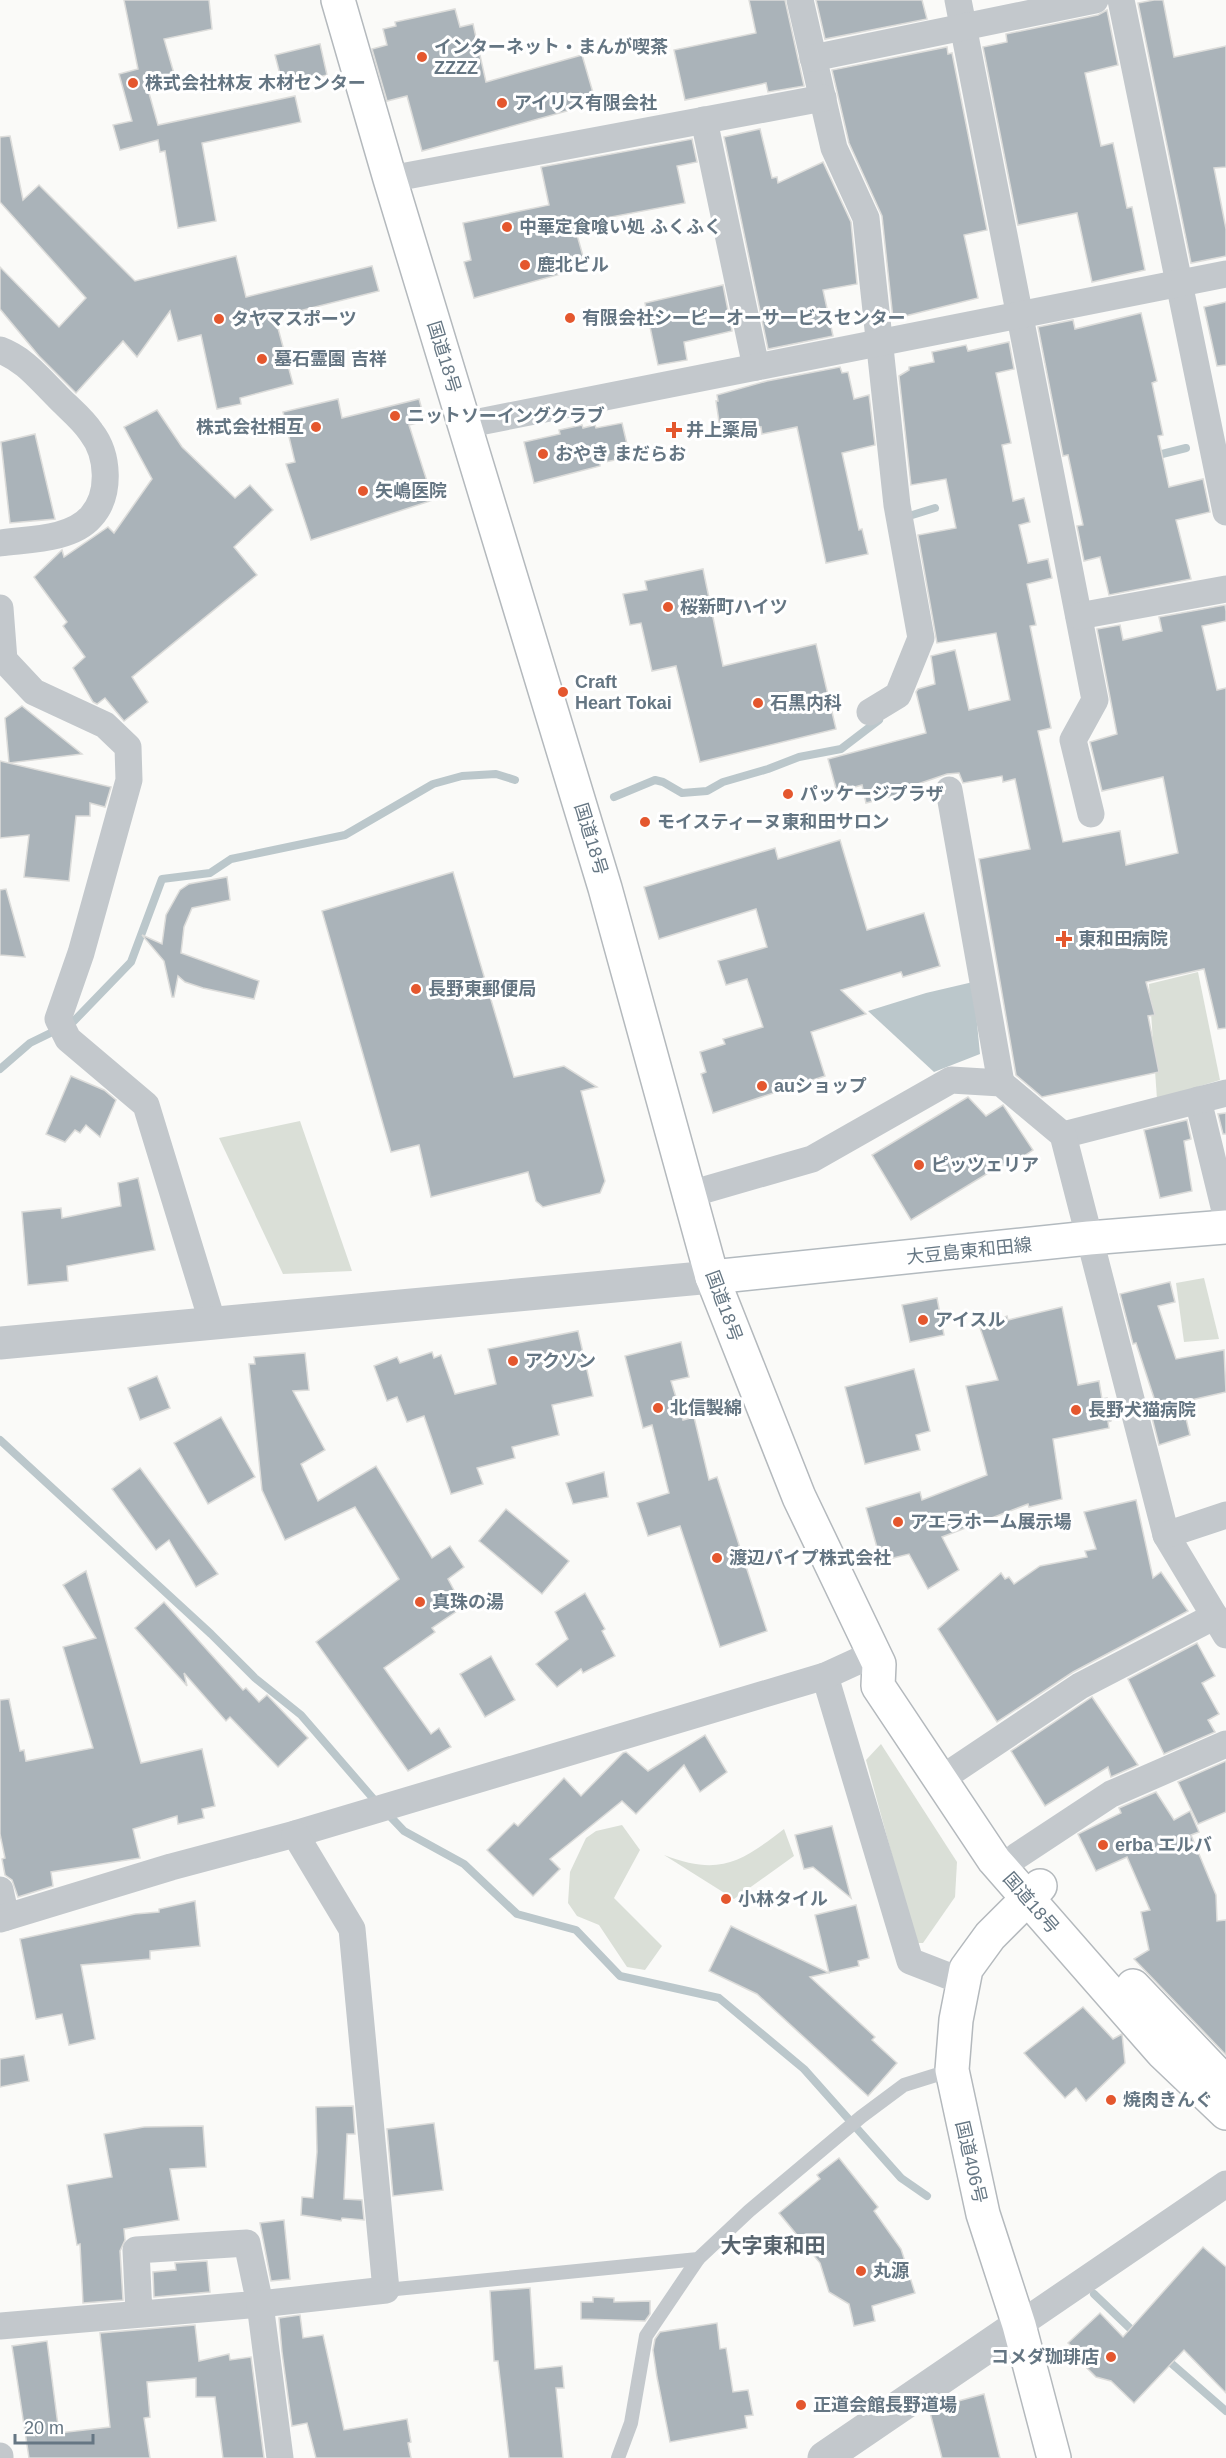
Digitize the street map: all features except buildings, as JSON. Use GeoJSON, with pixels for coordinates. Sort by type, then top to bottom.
{"type":"FeatureCollection","features":[{"type":"Feature","properties":{"kind":"main road","name":"国道18号"},"geometry":{"type":"LineString","coordinates":[[338,0],[605,888],[687,1195],[712,1277],[799,1497],[876,1659],[879,1686],[988,1851],[1226,2083]]}},
{"type":"Feature","properties":{"kind":"main road","name":"大豆島東和田線"},"geometry":{"type":"LineString","coordinates":[[712,1277],[1089,1238],[1226,1227]]}},
{"type":"Feature","properties":{"kind":"main road","name":"国道18号"},"geometry":{"type":"LineString","coordinates":[[876,1659],[899,1677],[956,1769],[1017,1856],[1033,1893],[1162,2052],[1226,2113]]}},
{"type":"Feature","properties":{"kind":"main road","name":"国道406号"},"geometry":{"type":"LineString","coordinates":[[1033,1893],[990,1936],[966,1969],[956,2020],[952,2070],[983,2214],[1019,2325],[1054,2458]]}},
{"type":"Feature","properties":{"kind":"street"},"geometry":{"type":"LineString","coordinates":[[800,0],[834,148],[866,218],[897,505],[921,638],[898,695],[870,712]]}},
{"type":"Feature","properties":{"kind":"street"},"geometry":{"type":"LineString","coordinates":[[958,0],[1095,700],[1073,740],[1091,814]]}},
{"type":"Feature","properties":{"kind":"street"},"geometry":{"type":"LineString","coordinates":[[813,58],[1095,0]]}},
{"type":"Feature","properties":{"kind":"street"},"geometry":{"type":"LineString","coordinates":[[1121,0],[1181,283],[1226,512]]}},
{"type":"Feature","properties":{"kind":"street"},"geometry":{"type":"LineString","coordinates":[[390,179],[823,98]]}},
{"type":"Feature","properties":{"kind":"street"},"geometry":{"type":"LineString","coordinates":[[704,120],[756,367]]}},
{"type":"Feature","properties":{"kind":"street"},"geometry":{"type":"LineString","coordinates":[[464,425],[1226,274]]}},
{"type":"Feature","properties":{"kind":"street"},"geometry":{"type":"LineString","coordinates":[[0,350],[20,358],[92,432],[101,452],[107,482],[99,505],[91,518],[74,530],[0,543]]}},
{"type":"Feature","properties":{"kind":"street"},"geometry":{"type":"LineString","coordinates":[[1079,616],[1226,588]]}},
{"type":"Feature","properties":{"kind":"street"},"geometry":{"type":"LineString","coordinates":[[0,608],[4,660],[26,684],[34,692],[105,725],[128,747],[129,780],[81,953],[58,1019],[69,1039],[146,1105],[213,1324]]}},
{"type":"Feature","properties":{"kind":"street"},"geometry":{"type":"LineString","coordinates":[[949,790],[1001,1083]]}},
{"type":"Feature","properties":{"kind":"street"},"geometry":{"type":"LineString","coordinates":[[687,1195],[812,1159],[951,1080],[1001,1083],[1063,1136],[1166,1534],[1220,1626],[1080,1686],[956,1769]]}},
{"type":"Feature","properties":{"kind":"street"},"geometry":{"type":"LineString","coordinates":[[1063,1136],[1226,1093]]}},
{"type":"Feature","properties":{"kind":"street"},"geometry":{"type":"LineString","coordinates":[[1198,1100],[1226,1215]]}},
{"type":"Feature","properties":{"kind":"street"},"geometry":{"type":"LineString","coordinates":[[0,1343],[712,1277]]}},
{"type":"Feature","properties":{"kind":"street"},"geometry":{"type":"LineString","coordinates":[[1166,1534],[1226,1515]]}},
{"type":"Feature","properties":{"kind":"street"},"geometry":{"type":"LineString","coordinates":[[0,1890],[3,1918],[171,1867],[295,1834],[876,1659]]}},
{"type":"Feature","properties":{"kind":"street"},"geometry":{"type":"LineString","coordinates":[[825,1676],[910,1961],[964,1982]]}},
{"type":"Feature","properties":{"kind":"street"},"geometry":{"type":"LineString","coordinates":[[1017,1856],[1111,1794],[1226,1744]]}},
{"type":"Feature","properties":{"kind":"street"},"geometry":{"type":"LineString","coordinates":[[0,2326],[261,2304],[386,2290],[352,1929],[295,1834]]}},
{"type":"Feature","properties":{"kind":"street"},"geometry":{"type":"LineString","coordinates":[[824,2458],[1226,2184]]}},
{"type":"Feature","properties":{"kind":"street"},"geometry":{"type":"LineString","coordinates":[[139,2314],[136,2250],[247,2242],[261,2304],[280,2458]]}},
{"type":"Feature","properties":{"kind":"lane"},"geometry":{"type":"LineString","coordinates":[[618,2458],[631,2422],[646,2336],[698,2259],[750,2211],[849,2127],[904,2085],[952,2070]]}},
{"type":"Feature","properties":{"kind":"lane"},"geometry":{"type":"LineString","coordinates":[[386,2290],[698,2259]]}},
{"type":"Feature","properties":{"kind":"shaded area"},"geometry":{"type":"Polygon","coordinates":[[[1198,972],[1220,1080],[1157,1099],[1149,984],[1198,972]]]}},
{"type":"Feature","properties":{"kind":"shaded area"},"geometry":{"type":"Polygon","coordinates":[[[973,982],[980,1054],[934,1072],[868,1011],[926,993],[973,982]]]}},
{"type":"Feature","properties":{"kind":"shaded area"},"geometry":{"type":"Polygon","coordinates":[[[300,1121],[352,1271],[283,1274],[219,1138],[300,1121]]]}},
{"type":"Feature","properties":{"kind":"shaded area"},"geometry":{"type":"Polygon","coordinates":[[[1204,1278],[1219,1339],[1184,1342],[1176,1283],[1204,1278]]]}},
{"type":"Feature","properties":{"kind":"shaded area"},"geometry":{"type":"Polygon","coordinates":[[[881,1744],[957,1862],[955,1897],[923,1943],[916,1943],[866,1760],[881,1744]]]}},
{"type":"Feature","properties":{"kind":"shaded area"},"geometry":{"type":"Polygon","coordinates":[[[622,1825],[640,1850],[614,1898],[662,1946],[645,1970],[627,1967],[599,1925],[577,1916],[568,1903],[570,1872],[586,1838],[596,1831],[622,1825]]]}},
{"type":"Feature","properties":{"kind":"shaded area"},"geometry":{"type":"Polygon","coordinates":[[[784,1829],[794,1856],[734,1899],[664,1855],[700,1865],[728,1863],[741,1858],[784,1829]]]}},
{"type":"Feature","properties":{"kind":"waterway"},"geometry":{"type":"LineString","coordinates":[[1154,456],[1186,448]]}},
{"type":"Feature","properties":{"kind":"waterway"},"geometry":{"type":"LineString","coordinates":[[909,516],[935,508]]}},
{"type":"Feature","properties":{"kind":"waterway"},"geometry":{"type":"LineString","coordinates":[[614,797],[655,780],[682,793],[707,791],[723,782],[799,757],[841,749],[879,720]]}},
{"type":"Feature","properties":{"kind":"waterway"},"geometry":{"type":"LineString","coordinates":[[0,1069],[30,1043],[73,1022],[131,962],[162,879],[210,873],[231,859],[345,835],[433,784],[462,776],[496,774],[515,780]]}},
{"type":"Feature","properties":{"kind":"waterway"},"geometry":{"type":"LineString","coordinates":[[0,1440],[211,1634],[255,1678],[301,1715],[377,1803]]}},
{"type":"Feature","properties":{"kind":"waterway"},"geometry":{"type":"LineString","coordinates":[[385,1811],[404,1831],[464,1864],[517,1914],[576,1930],[620,1976],[719,1998],[804,2069],[901,2178],[927,2196]]}},
{"type":"Feature","properties":{"kind":"waterway"},"geometry":{"type":"LineString","coordinates":[[1094,2294],[1136,2334]]}},
{"type":"Feature","properties":{"kind":"waterway"},"geometry":{"type":"LineString","coordinates":[[1164,2357],[1226,2411]]}},
{"type":"Feature","properties":{"kind":"place","name":"インターネット・まんが喫茶 ZZZZ"},"geometry":{"type":"Point","coordinates":[422,57]}},
{"type":"Feature","properties":{"kind":"place","name":"株式会社林友 木材センター"},"geometry":{"type":"Point","coordinates":[133,83]}},
{"type":"Feature","properties":{"kind":"place","name":"アイリス有限会社"},"geometry":{"type":"Point","coordinates":[502,103]}},
{"type":"Feature","properties":{"kind":"place","name":"中華定食喰い処 ふくふく"},"geometry":{"type":"Point","coordinates":[507,227]}},
{"type":"Feature","properties":{"kind":"place","name":"鹿北ビル"},"geometry":{"type":"Point","coordinates":[525,265]}},
{"type":"Feature","properties":{"kind":"place","name":"有限会社シーピーオーサービスセンター"},"geometry":{"type":"Point","coordinates":[570,318]}},
{"type":"Feature","properties":{"kind":"place","name":"タヤマスポーツ"},"geometry":{"type":"Point","coordinates":[219,319]}},
{"type":"Feature","properties":{"kind":"place","name":"墓石霊園 吉祥"},"geometry":{"type":"Point","coordinates":[262,359]}},
{"type":"Feature","properties":{"kind":"place","name":"ニットソーイングクラブ"},"geometry":{"type":"Point","coordinates":[395,416]}},
{"type":"Feature","properties":{"kind":"place","name":"株式会社相互"},"geometry":{"type":"Point","coordinates":[316,427]}},
{"type":"Feature","properties":{"kind":"place","name":"井上薬局"},"geometry":{"type":"Point","coordinates":[674,430]}},
{"type":"Feature","properties":{"kind":"place","name":"おやき まだらお"},"geometry":{"type":"Point","coordinates":[543,454]}},
{"type":"Feature","properties":{"kind":"place","name":"矢嶋医院"},"geometry":{"type":"Point","coordinates":[363,491]}},
{"type":"Feature","properties":{"kind":"place","name":"桜新町ハイツ"},"geometry":{"type":"Point","coordinates":[668,607]}},
{"type":"Feature","properties":{"kind":"place","name":"Craft Heart Tokai"},"geometry":{"type":"Point","coordinates":[563,692]}},
{"type":"Feature","properties":{"kind":"place","name":"石黒内科"},"geometry":{"type":"Point","coordinates":[758,703]}},
{"type":"Feature","properties":{"kind":"place","name":"パッケージプラザ"},"geometry":{"type":"Point","coordinates":[788,794]}},
{"type":"Feature","properties":{"kind":"place","name":"モイスティーヌ東和田サロン"},"geometry":{"type":"Point","coordinates":[645,822]}},
{"type":"Feature","properties":{"kind":"place","name":"東和田病院"},"geometry":{"type":"Point","coordinates":[1064,939]}},
{"type":"Feature","properties":{"kind":"place","name":"長野東郵便局"},"geometry":{"type":"Point","coordinates":[416,989]}},
{"type":"Feature","properties":{"kind":"place","name":"auショップ"},"geometry":{"type":"Point","coordinates":[762,1086]}},
{"type":"Feature","properties":{"kind":"place","name":"ピッツェリア"},"geometry":{"type":"Point","coordinates":[919,1165]}},
{"type":"Feature","properties":{"kind":"place","name":"アイスル"},"geometry":{"type":"Point","coordinates":[923,1320]}},
{"type":"Feature","properties":{"kind":"place","name":"アクソン"},"geometry":{"type":"Point","coordinates":[513,1361]}},
{"type":"Feature","properties":{"kind":"place","name":"北信製綿"},"geometry":{"type":"Point","coordinates":[658,1408]}},
{"type":"Feature","properties":{"kind":"place","name":"長野犬猫病院"},"geometry":{"type":"Point","coordinates":[1076,1410]}},
{"type":"Feature","properties":{"kind":"place","name":"アエラホーム展示場"},"geometry":{"type":"Point","coordinates":[898,1522]}},
{"type":"Feature","properties":{"kind":"place","name":"渡辺パイプ株式会社"},"geometry":{"type":"Point","coordinates":[717,1558]}},
{"type":"Feature","properties":{"kind":"place","name":"真珠の湯"},"geometry":{"type":"Point","coordinates":[420,1602]}},
{"type":"Feature","properties":{"kind":"place","name":"erba エルバ"},"geometry":{"type":"Point","coordinates":[1103,1845]}},
{"type":"Feature","properties":{"kind":"place","name":"小林タイル"},"geometry":{"type":"Point","coordinates":[726,1899]}},
{"type":"Feature","properties":{"kind":"place","name":"焼肉きんぐ"},"geometry":{"type":"Point","coordinates":[1111,2100]}},
{"type":"Feature","properties":{"kind":"place","name":"丸源"},"geometry":{"type":"Point","coordinates":[861,2271]}},
{"type":"Feature","properties":{"kind":"place","name":"コメダ珈琲店"},"geometry":{"type":"Point","coordinates":[1111,2357]}},
{"type":"Feature","properties":{"kind":"place","name":"正道会館長野道場"},"geometry":{"type":"Point","coordinates":[801,2405]}},
{"type":"Feature","properties":{"kind":"district","name":"大字東和田"},"geometry":{"type":"Point","coordinates":[773,2245]}}]}
